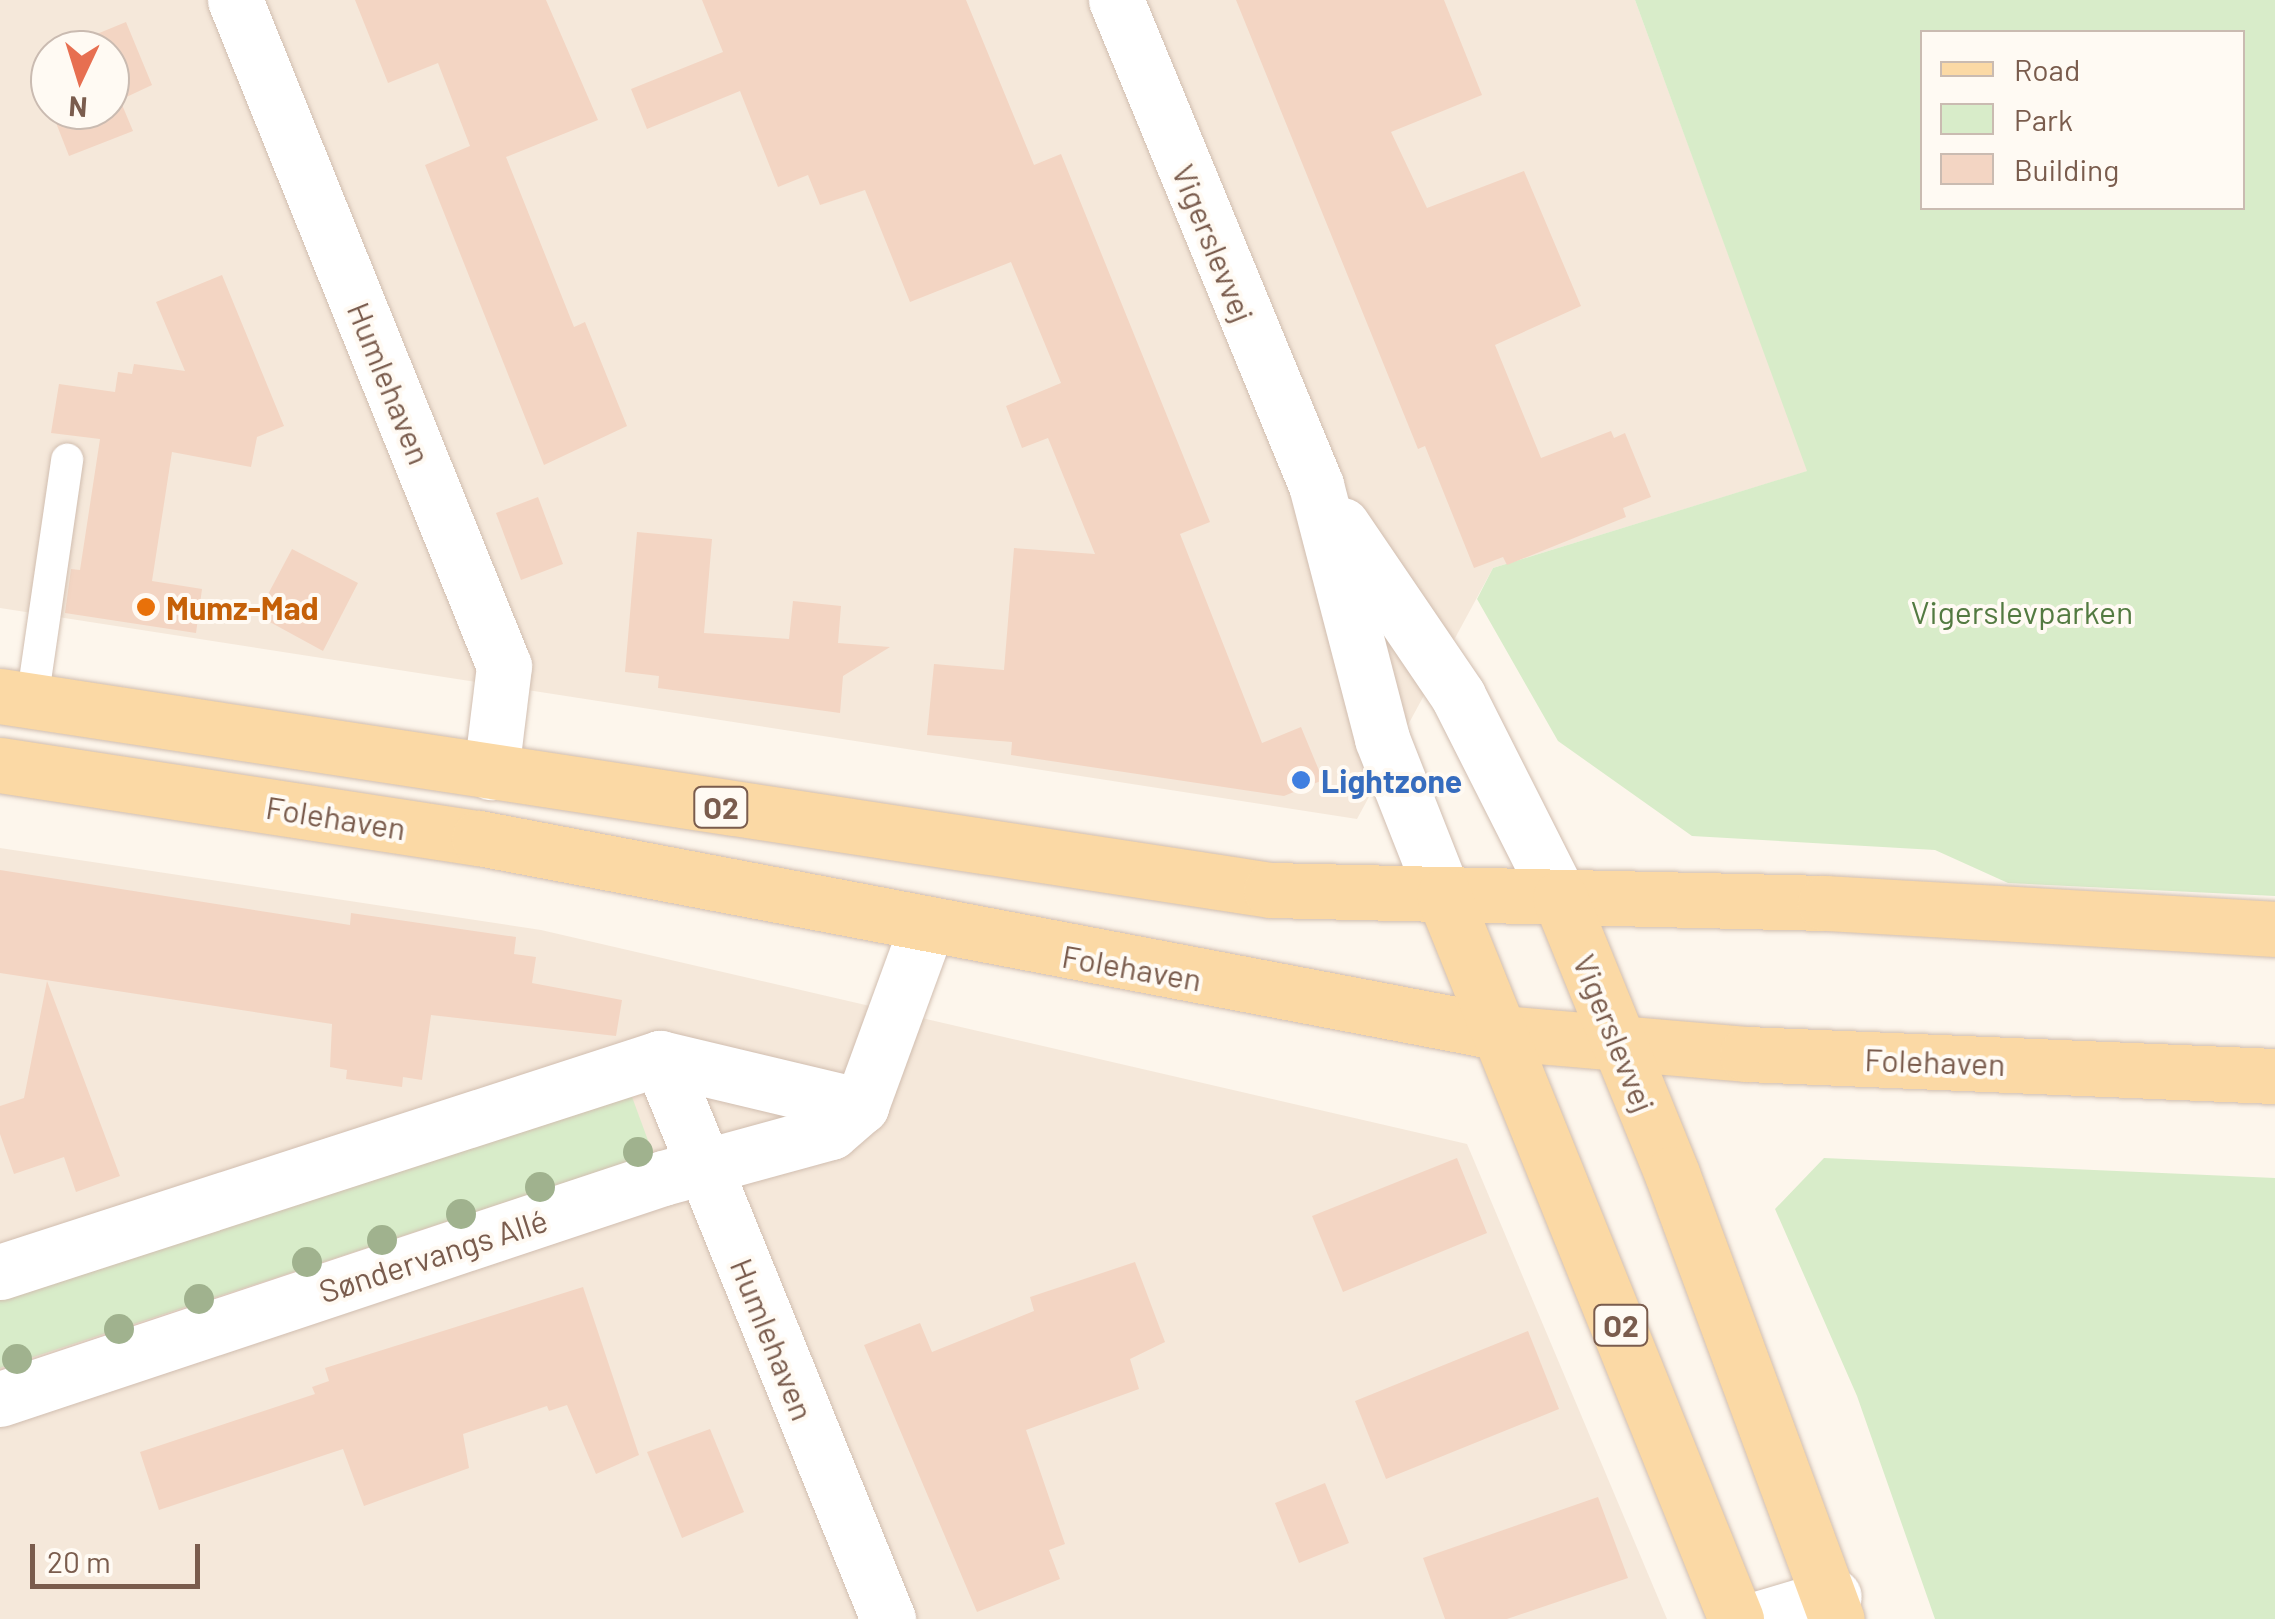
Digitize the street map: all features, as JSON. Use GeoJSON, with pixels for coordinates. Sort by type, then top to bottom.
{"type":"FeatureCollection","features":[{"type":"Feature","properties":{"kind":"main road","name":"Folehaven"},"geometry":{"type":"LineString","coordinates":[[16,698],[1270,890],[1880,906],[2275,929]]}},
{"type":"Feature","properties":{"kind":"main road","name":"Folehaven"},"geometry":{"type":"LineString","coordinates":[[0,764],[479,838],[926,928],[1502,1034],[1620,1046],[2275,1076]]}},
{"type":"Feature","properties":{"kind":"main road","name":"Vigerslevvej"},"geometry":{"type":"LineString","coordinates":[[1444,896],[1736,1619]]}},
{"type":"Feature","properties":{"kind":"main road","name":"Vigerslevvej"},"geometry":{"type":"LineString","coordinates":[[1560,898],[1835,1607]]}},
{"type":"Feature","properties":{"kind":"street","name":"Humlehaven"},"geometry":{"type":"LineString","coordinates":[[236,0],[504,666],[491,772]]}},
{"type":"Feature","properties":{"kind":"street","name":"Vigerslevvej"},"geometry":{"type":"LineString","coordinates":[[1116,0],[1316,485],[1382,738],[1444,896]]}},
{"type":"Feature","properties":{"kind":"street","name":"Vigerslevvej"},"geometry":{"type":"LineString","coordinates":[[1316,485],[1458,696],[1560,898]]}},
{"type":"Feature","properties":{"kind":"street"},"geometry":{"type":"LineString","coordinates":[[0,1272],[660,1058],[861,1106],[926,928]]}},
{"type":"Feature","properties":{"kind":"street","name":"Humlehaven"},"geometry":{"type":"LineString","coordinates":[[660,1058],[888,1619]]}},
{"type":"Feature","properties":{"kind":"street","name":"Søndervangs Allé"},"geometry":{"type":"LineString","coordinates":[[0,1399],[702,1166],[830,1132],[861,1106]]}},
{"type":"Feature","properties":{"kind":"street"},"geometry":{"type":"LineString","coordinates":[[1757,1619],[1835,1607]]}},
{"type":"Feature","properties":{"kind":"lane"},"geometry":{"type":"LineString","coordinates":[[16,698],[67,460]]}},
{"type":"Feature","properties":{"kind":"shaded area"},"geometry":{"type":"Polygon","coordinates":[[[0,0],[1635,0],[1808,471],[1493,568],[1357,819],[0,608],[0,0]]]}},
{"type":"Feature","properties":{"kind":"shaded area"},"geometry":{"type":"Polygon","coordinates":[[[0,848],[541,930],[1467,1144],[1667,1619],[0,1619],[0,848]]]}},
{"type":"Feature","properties":{"kind":"green space","name":"Vigerslevparken"},"geometry":{"type":"Polygon","coordinates":[[[1635,0],[2275,0],[2275,896],[2008,883],[1935,850],[1692,836],[1558,741],[1477,599],[1493,568],[1807,471],[1635,0]]]}},
{"type":"Feature","properties":{"kind":"green space"},"geometry":{"type":"Polygon","coordinates":[[[628,1086],[653,1154],[0,1368],[0,1291],[628,1086]]]}},
{"type":"Feature","properties":{"kind":"green space"},"geometry":{"type":"Polygon","coordinates":[[[1824,1158],[2275,1178],[2275,1619],[1935,1619],[1857,1396],[1775,1209],[1824,1158]]]}},
{"type":"Feature","properties":{"kind":"building"},"geometry":{"type":"Polygon","coordinates":[[[355,0],[546,0],[598,120],[506,157],[574,327],[585,322],[627,426],[544,465],[425,165],[470,146],[438,63],[388,83],[355,0]]]}},
{"type":"Feature","properties":{"kind":"building"},"geometry":{"type":"Polygon","coordinates":[[[702,0],[966,0],[1034,165],[1061,154],[1210,522],[1180,534],[1262,743],[1301,727],[1323,780],[1284,796],[1011,755],[1012,742],[927,735],[934,664],[1004,670],[1014,548],[1095,554],[1048,438],[1022,448],[1006,406],[1061,383],[1011,262],[910,302],[865,190],[820,205],[808,175],[778,187],[740,91],[647,129],[631,89],[723,52],[702,0]]]}},
{"type":"Feature","properties":{"kind":"building"},"geometry":{"type":"Polygon","coordinates":[[[1236,0],[1444,0],[1482,95],[1391,132],[1427,208],[1524,171],[1581,306],[1495,345],[1541,458],[1611,431],[1614,438],[1625,433],[1651,497],[1623,508],[1626,517],[1507,565],[1503,557],[1474,568],[1425,446],[1418,449],[1236,0]]]}},
{"type":"Feature","properties":{"kind":"building"},"geometry":{"type":"Polygon","coordinates":[[[126,22],[129,30],[107,30],[126,22]]]}},
{"type":"Feature","properties":{"kind":"building"},"geometry":{"type":"Polygon","coordinates":[[[130,32],[152,85],[130,95],[130,32]]]}},
{"type":"Feature","properties":{"kind":"building"},"geometry":{"type":"Polygon","coordinates":[[[130,124],[133,131],[69,156],[59,130],[130,130],[130,124]]]}},
{"type":"Feature","properties":{"kind":"building"},"geometry":{"type":"Polygon","coordinates":[[[222,275],[284,426],[257,437],[251,467],[172,452],[152,581],[202,589],[196,633],[65,613],[71,569],[80,570],[100,439],[51,433],[59,384],[115,392],[118,372],[132,374],[134,364],[185,371],[156,302],[222,275]]]}},
{"type":"Feature","properties":{"kind":"building"},"geometry":{"type":"Polygon","coordinates":[[[538,497],[563,564],[521,580],[496,513],[538,497]]]}},
{"type":"Feature","properties":{"kind":"building"},"geometry":{"type":"Polygon","coordinates":[[[637,532],[712,539],[704,633],[789,639],[793,601],[841,606],[838,643],[890,647],[843,676],[840,713],[658,688],[659,676],[625,672],[637,532]]]}},
{"type":"Feature","properties":{"kind":"building"},"geometry":{"type":"Polygon","coordinates":[[[292,549],[358,583],[323,651],[257,615],[292,549]]]}},
{"type":"Feature","properties":{"kind":"building"},"geometry":{"type":"Polygon","coordinates":[[[0,870],[350,925],[351,913],[516,937],[514,954],[536,957],[532,983],[622,1000],[616,1036],[431,1015],[422,1080],[403,1077],[402,1087],[346,1079],[347,1070],[330,1067],[332,1024],[0,973],[0,870]]]}},
{"type":"Feature","properties":{"kind":"building"},"geometry":{"type":"Polygon","coordinates":[[[47,981],[120,1176],[76,1192],[64,1157],[14,1174],[0,1134],[0,1106],[24,1098],[47,981]]]}},
{"type":"Feature","properties":{"kind":"building"},"geometry":{"type":"Polygon","coordinates":[[[1457,1158],[1487,1233],[1343,1292],[1312,1216],[1457,1158]]]}},
{"type":"Feature","properties":{"kind":"building"},"geometry":{"type":"Polygon","coordinates":[[[1135,1262],[1165,1342],[1130,1359],[1139,1389],[1026,1430],[1065,1544],[1049,1550],[1060,1579],[977,1612],[864,1345],[920,1323],[932,1352],[1034,1311],[1030,1297],[1135,1262]]]}},
{"type":"Feature","properties":{"kind":"building"},"geometry":{"type":"Polygon","coordinates":[[[583,1287],[639,1455],[596,1474],[567,1405],[549,1411],[547,1406],[463,1434],[469,1468],[364,1506],[343,1449],[159,1510],[140,1452],[315,1394],[312,1387],[329,1381],[325,1368],[583,1287]]]}},
{"type":"Feature","properties":{"kind":"building"},"geometry":{"type":"Polygon","coordinates":[[[1528,1331],[1559,1409],[1386,1479],[1355,1401],[1528,1331]]]}},
{"type":"Feature","properties":{"kind":"building"},"geometry":{"type":"Polygon","coordinates":[[[710,1429],[744,1512],[682,1538],[647,1452],[710,1429]]]}},
{"type":"Feature","properties":{"kind":"building"},"geometry":{"type":"Polygon","coordinates":[[[1325,1483],[1349,1543],[1299,1563],[1275,1503],[1325,1483]]]}},
{"type":"Feature","properties":{"kind":"building"},"geometry":{"type":"Polygon","coordinates":[[[1598,1497],[1628,1578],[1507,1619],[1445,1619],[1423,1558],[1598,1497]]]}},
{"type":"Feature","properties":{"kind":"place","name":"Mumz-Mad"},"geometry":{"type":"Point","coordinates":[146,607]}},
{"type":"Feature","properties":{"kind":"place","name":"Lightzone"},"geometry":{"type":"Point","coordinates":[1301,780]}}]}
